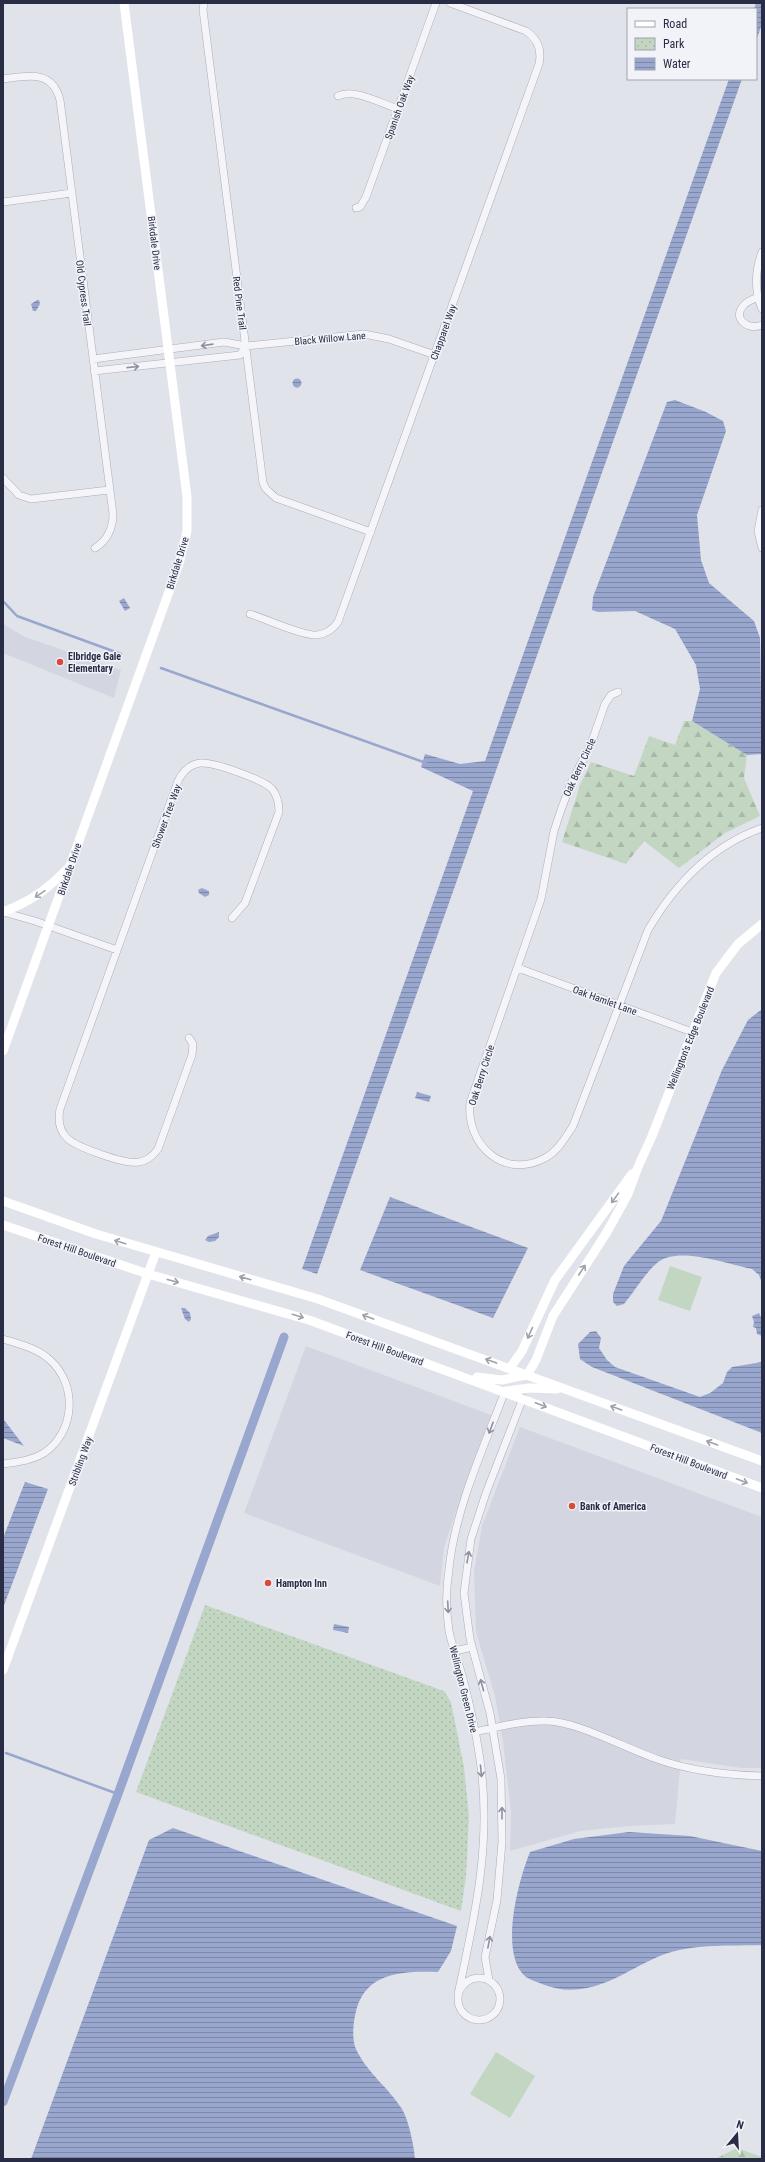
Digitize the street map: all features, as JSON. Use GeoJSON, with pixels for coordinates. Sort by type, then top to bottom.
{"type":"FeatureCollection","features":[{"type":"Feature","properties":{"kind":"street","name":"Birkdale Drive"},"geometry":{"type":"LineString","coordinates":[[3,1051],[49,926],[184,544],[187,497],[124,3]]}},
{"type":"Feature","properties":{"kind":"street","name":"Red Pine Trail"},"geometry":{"type":"LineString","coordinates":[[204,3],[203,10],[262,477],[266,489],[276,498],[371,532]]}},
{"type":"Feature","properties":{"kind":"street","name":"Spanish Oak Way"},"geometry":{"type":"LineString","coordinates":[[356,208],[360,207],[366,197],[436,3]]}},
{"type":"Feature","properties":{"kind":"street","name":"Chapparel Way"},"geometry":{"type":"LineString","coordinates":[[250,614],[310,635],[323,634],[329,631],[341,617],[540,58],[539,45],[536,39],[526,31],[450,3]]}},
{"type":"Feature","properties":{"kind":"street","name":"Old Cypress Trail"},"geometry":{"type":"LineString","coordinates":[[3,79],[40,77],[51,83],[60,100],[113,514],[111,526],[104,540],[95,548]]}},
{"type":"Feature","properties":{"kind":"street"},"geometry":{"type":"LineString","coordinates":[[338,96],[343,94],[356,94],[398,109]]}},
{"type":"Feature","properties":{"kind":"street"},"geometry":{"type":"LineString","coordinates":[[3,202],[72,193]]}},
{"type":"Feature","properties":{"kind":"street"},"geometry":{"type":"LineString","coordinates":[[762,252],[756,272],[758,297],[762,309]]}},
{"type":"Feature","properties":{"kind":"street"},"geometry":{"type":"LineString","coordinates":[[758,297],[744,305],[740,314],[741,319],[748,326],[753,327],[762,325]]}},
{"type":"Feature","properties":{"kind":"street","name":"Black Willow Lane"},"geometry":{"type":"LineString","coordinates":[[93,360],[224,342],[246,346],[364,334],[389,339],[435,355]]}},
{"type":"Feature","properties":{"kind":"street","name":"Black Willow Lane"},"geometry":{"type":"LineString","coordinates":[[94,371],[240,355],[246,346]]}},
{"type":"Feature","properties":{"kind":"street"},"geometry":{"type":"LineString","coordinates":[[3,478],[19,495],[31,499],[109,490]]}},
{"type":"Feature","properties":{"kind":"street"},"geometry":{"type":"LineString","coordinates":[[762,510],[758,531],[762,548]]}},
{"type":"Feature","properties":{"kind":"street","name":"Oak Berry Circle"},"geometry":{"type":"LineString","coordinates":[[618,692],[608,698],[591,744],[568,790],[554,831],[541,899],[470,1103],[470,1123],[478,1143],[490,1154],[505,1162],[523,1164],[534,1162],[549,1155],[561,1144],[573,1126],[648,930],[675,890],[688,875],[722,847],[762,828]]}},
{"type":"Feature","properties":{"kind":"street","name":"Shower Tree Way"},"geometry":{"type":"LineString","coordinates":[[190,1038],[193,1044],[192,1055],[158,1149],[150,1158],[138,1163],[125,1161],[73,1143],[64,1134],[59,1122],[60,1109],[178,781],[185,771],[196,764],[208,763],[261,782],[271,788],[278,799],[279,812],[245,903],[239,912],[232,918]]}},
{"type":"Feature","properties":{"kind":"street"},"geometry":{"type":"LineString","coordinates":[[3,912],[46,891],[69,868]]}},
{"type":"Feature","properties":{"kind":"street"},"geometry":{"type":"LineString","coordinates":[[3,912],[49,926],[117,950]]}},
{"type":"Feature","properties":{"kind":"street","name":"Wellington's Edge Boulevard"},"geometry":{"type":"LineString","coordinates":[[527,1375],[536,1360],[555,1312],[607,1232],[628,1194],[716,973],[738,944],[762,924]]}},
{"type":"Feature","properties":{"kind":"street","name":"Oak Hamlet Lane"},"geometry":{"type":"LineString","coordinates":[[518,968],[692,1032]]}},
{"type":"Feature","properties":{"kind":"street","name":"Wellington's Edge Boulevard"},"geometry":{"type":"LineString","coordinates":[[510,1368],[522,1351],[555,1280],[638,1166]]}},
{"type":"Feature","properties":{"kind":"street","name":"Forest Hill Boulevard"},"geometry":{"type":"LineString","coordinates":[[3,1201],[96,1234],[318,1299],[762,1461]]}},
{"type":"Feature","properties":{"kind":"street","name":"Forest Hill Boulevard"},"geometry":{"type":"LineString","coordinates":[[3,1225],[148,1274],[309,1320],[523,1398],[762,1488]]}},
{"type":"Feature","properties":{"kind":"street","name":"Stribling Way"},"geometry":{"type":"LineString","coordinates":[[3,1670],[156,1252]]}},
{"type":"Feature","properties":{"kind":"street"},"geometry":{"type":"LineString","coordinates":[[3,1339],[34,1349],[51,1360],[60,1370],[66,1383],[70,1402],[69,1416],[64,1429],[50,1448],[32,1458],[3,1464]]}},
{"type":"Feature","properties":{"kind":"street"},"geometry":{"type":"LineString","coordinates":[[457,1374],[502,1380],[527,1375]]}},
{"type":"Feature","properties":{"kind":"street"},"geometry":{"type":"LineString","coordinates":[[505,1392],[529,1388],[567,1390]]}},
{"type":"Feature","properties":{"kind":"street","name":"Wellington Green Drive"},"geometry":{"type":"LineString","coordinates":[[458,1994],[481,1882],[484,1847],[481,1768],[475,1732],[449,1631],[447,1601],[448,1569],[453,1539],[505,1392]]}},
{"type":"Feature","properties":{"kind":"street","name":"Wellington Green Drive"},"geometry":{"type":"LineString","coordinates":[[489,1980],[486,1957],[497,1900],[502,1842],[501,1779],[493,1728],[472,1647],[465,1611],[464,1592],[471,1539],[486,1493],[523,1398]]}},
{"type":"Feature","properties":{"kind":"street"},"geometry":{"type":"LineString","coordinates":[[455,1651],[472,1647]]}},
{"type":"Feature","properties":{"kind":"street"},"geometry":{"type":"LineString","coordinates":[[475,1732],[518,1722],[548,1720],[583,1730],[674,1764],[708,1771],[762,1776]]}},
{"type":"Feature","properties":{"kind":"street"},"geometry":{"type":"LineString","coordinates":[[475,1978],[489,1980],[495,1985],[500,1998],[498,2008],[490,2016],[476,2019],[469,2017],[460,2008],[458,1994],[468,1981],[475,1978]]}},
{"type":"Feature","properties":{"kind":"shaded area","name":"Elbridge Gale Elementary"},"geometry":{"type":"Polygon","coordinates":[[[3,624],[25,637],[121,670],[114,698],[3,653],[3,624]]]}},
{"type":"Feature","properties":{"kind":"shaded area"},"geometry":{"type":"Polygon","coordinates":[[[306,1346],[491,1415],[444,1547],[440,1586],[244,1513],[306,1346]]]}},
{"type":"Feature","properties":{"kind":"shaded area"},"geometry":{"type":"Polygon","coordinates":[[[520,1427],[762,1517],[762,1768],[741,1768],[681,1759],[675,1824],[629,1826],[580,1831],[510,1851],[511,1812],[503,1742],[495,1696],[476,1632],[474,1572],[482,1526],[520,1427]]]}},
{"type":"Feature","properties":{"kind":"green space"},"geometry":{"type":"Polygon","coordinates":[[[684,721],[692,721],[747,755],[744,778],[760,816],[725,833],[679,868],[644,841],[626,864],[562,842],[580,785],[591,762],[634,776],[649,736],[675,745],[684,721]]]}},
{"type":"Feature","properties":{"kind":"green space"},"geometry":{"type":"Polygon","coordinates":[[[670,1266],[702,1277],[690,1311],[658,1300],[670,1266]]]}},
{"type":"Feature","properties":{"kind":"green space"},"geometry":{"type":"Polygon","coordinates":[[[205,1605],[444,1691],[451,1702],[464,1767],[469,1817],[466,1876],[461,1911],[136,1792],[205,1605]]]}},
{"type":"Feature","properties":{"kind":"green space"},"geometry":{"type":"Polygon","coordinates":[[[496,2052],[535,2076],[510,2118],[470,2094],[496,2052]]]}},
{"type":"Feature","properties":{"kind":"green space"},"geometry":{"type":"Polygon","coordinates":[[[737,2148],[762,2157],[762,2159],[715,2159],[737,2148]]]}},
{"type":"Feature","properties":{"kind":"water"},"geometry":{"type":"Polygon","coordinates":[[[756,3],[762,3],[762,24],[757,38],[757,8],[754,8],[756,3]]]}},
{"type":"Feature","properties":{"kind":"water"},"geometry":{"type":"Polygon","coordinates":[[[729,80],[742,80],[317,1274],[302,1269],[473,791],[421,767],[425,754],[460,764],[485,761],[729,80]]]}},
{"type":"Feature","properties":{"kind":"water"},"geometry":{"type":"Polygon","coordinates":[[[39,300],[40,304],[36,311],[33,311],[31,304],[39,300]]]}},
{"type":"Feature","properties":{"kind":"water"},"geometry":{"type":"Polygon","coordinates":[[[295,379],[299,379],[301,383],[299,387],[295,387],[293,385],[293,381],[295,379]]]}},
{"type":"Feature","properties":{"kind":"water"},"geometry":{"type":"Polygon","coordinates":[[[675,400],[706,412],[723,421],[726,431],[697,515],[701,560],[709,583],[754,621],[760,638],[762,754],[747,755],[692,721],[700,689],[696,665],[675,629],[635,611],[598,612],[592,610],[593,597],[667,402],[675,400]]]}},
{"type":"Feature","properties":{"kind":"water"},"geometry":{"type":"Polygon","coordinates":[[[124,598],[130,608],[125,611],[119,601],[124,598]]]}},
{"type":"Feature","properties":{"kind":"water"},"geometry":{"type":"Polygon","coordinates":[[[202,888],[209,891],[209,895],[205,897],[199,893],[198,890],[202,888]]]}},
{"type":"Feature","properties":{"kind":"water"},"geometry":{"type":"Polygon","coordinates":[[[762,1009],[762,1283],[759,1275],[752,1269],[703,1257],[677,1256],[666,1258],[652,1267],[624,1304],[617,1306],[613,1302],[613,1294],[624,1266],[661,1221],[722,1070],[748,1020],[762,1009]]]}},
{"type":"Feature","properties":{"kind":"water"},"geometry":{"type":"Polygon","coordinates":[[[417,1092],[431,1096],[429,1102],[415,1098],[417,1092]]]}},
{"type":"Feature","properties":{"kind":"water"},"geometry":{"type":"Polygon","coordinates":[[[390,1197],[528,1248],[493,1318],[360,1270],[390,1197]]]}},
{"type":"Feature","properties":{"kind":"water"},"geometry":{"type":"Polygon","coordinates":[[[219,1232],[219,1237],[215,1241],[209,1242],[205,1240],[208,1236],[219,1232]]]}},
{"type":"Feature","properties":{"kind":"water"},"geometry":{"type":"Polygon","coordinates":[[[181,1308],[185,1308],[190,1313],[191,1319],[189,1322],[185,1319],[181,1308]]]}},
{"type":"Feature","properties":{"kind":"water"},"geometry":{"type":"Polygon","coordinates":[[[759,1313],[762,1319],[762,1336],[757,1334],[756,1328],[753,1327],[754,1322],[752,1316],[759,1313]]]}},
{"type":"Feature","properties":{"kind":"water"},"geometry":{"type":"Polygon","coordinates":[[[596,1331],[601,1338],[599,1348],[607,1360],[615,1367],[700,1397],[710,1393],[723,1383],[727,1372],[732,1367],[762,1362],[762,1433],[592,1367],[580,1359],[578,1344],[590,1332],[596,1331]]]}},
{"type":"Feature","properties":{"kind":"water"},"geometry":{"type":"Polygon","coordinates":[[[4,1420],[24,1446],[3,1438],[4,1420]]]}},
{"type":"Feature","properties":{"kind":"water"},"geometry":{"type":"Polygon","coordinates":[[[25,1482],[48,1489],[3,1608],[3,1538],[25,1482]]]}},
{"type":"Feature","properties":{"kind":"water"},"geometry":{"type":"Polygon","coordinates":[[[334,1624],[349,1627],[348,1633],[333,1630],[334,1624]]]}},
{"type":"Feature","properties":{"kind":"water"},"geometry":{"type":"Polygon","coordinates":[[[173,1828],[457,1926],[451,1951],[438,1972],[411,1972],[398,1974],[375,1982],[366,1990],[359,2001],[354,2020],[353,2037],[356,2049],[366,2066],[397,2101],[402,2109],[411,2134],[415,2159],[31,2159],[149,1840],[173,1828]]]}},
{"type":"Feature","properties":{"kind":"water"},"geometry":{"type":"Polygon","coordinates":[[[629,1832],[690,1836],[762,1851],[762,1945],[715,1946],[679,1950],[657,1957],[604,1983],[581,1989],[566,1990],[556,1988],[526,1977],[518,1966],[513,1952],[512,1934],[513,1916],[517,1897],[530,1852],[574,1839],[629,1832]]]}},
{"type":"Feature","properties":{"kind":"waterway"},"geometry":{"type":"LineString","coordinates":[[3,601],[17,616],[121,654]]}},
{"type":"Feature","properties":{"kind":"waterway"},"geometry":{"type":"LineString","coordinates":[[161,668],[426,763]]}},
{"type":"Feature","properties":{"kind":"waterway"},"geometry":{"type":"LineString","coordinates":[[3,2102],[118,1794],[284,1337]]}},
{"type":"Feature","properties":{"kind":"waterway"},"geometry":{"type":"LineString","coordinates":[[6,1753],[118,1794]]}},
{"type":"Feature","properties":{"kind":"place","name":"Elbridge Gale Elementary"},"geometry":{"type":"Point","coordinates":[60,662]}},
{"type":"Feature","properties":{"kind":"place","name":"Bank of America"},"geometry":{"type":"Point","coordinates":[572,1506]}},
{"type":"Feature","properties":{"kind":"place","name":"Hampton Inn"},"geometry":{"type":"Point","coordinates":[268,1583]}}]}
